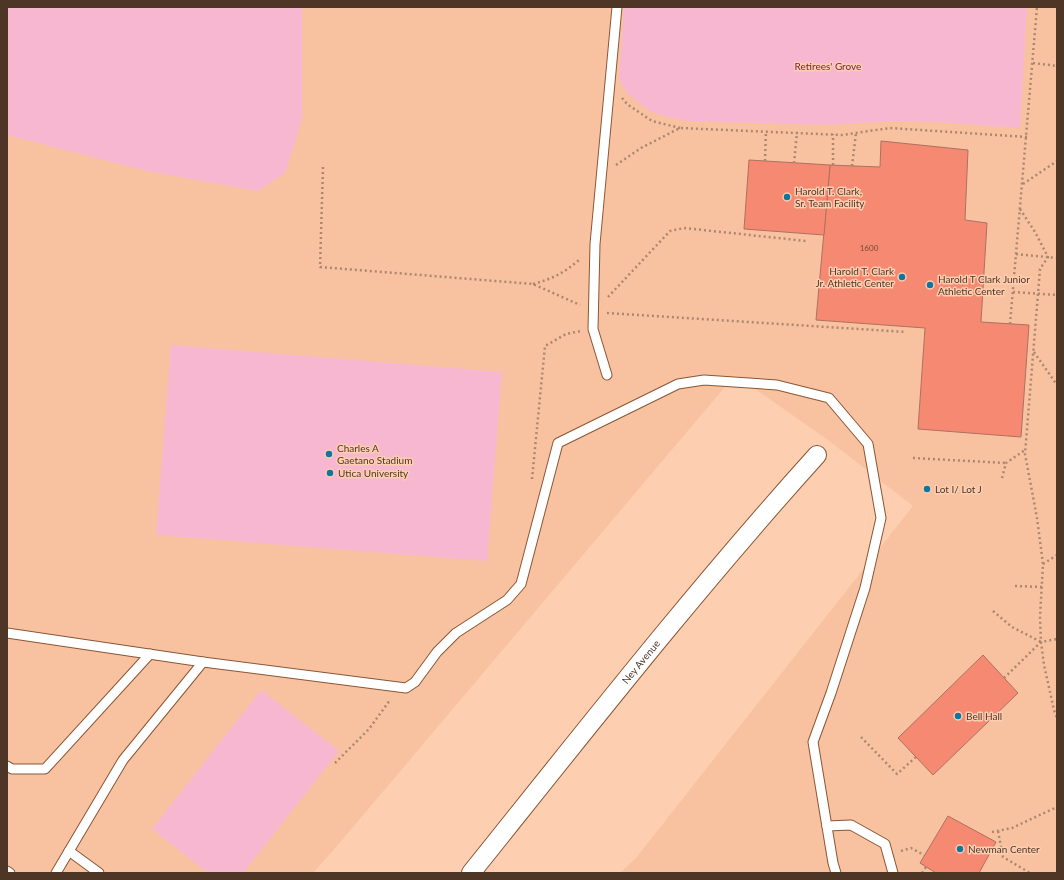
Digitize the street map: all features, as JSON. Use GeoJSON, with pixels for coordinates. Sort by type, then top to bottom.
{"type":"FeatureCollection","features":[{"type":"Feature","properties":{"kind":"street","name":"Ney Avenue"},"geometry":{"type":"LineString","coordinates":[[471,873],[734,550],[817,455]]}},
{"type":"Feature","properties":{"kind":"lane"},"geometry":{"type":"LineString","coordinates":[[607,375],[593,329],[595,244],[617,7]]}},
{"type":"Feature","properties":{"kind":"lane"},"geometry":{"type":"LineString","coordinates":[[7,633],[203,662],[406,688],[415,682],[437,652],[456,633],[507,600],[521,584],[558,443],[678,384],[704,380],[777,386],[829,398],[868,444],[881,518],[865,588],[831,693],[813,742],[833,863],[836,873]]}},
{"type":"Feature","properties":{"kind":"lane"},"geometry":{"type":"LineString","coordinates":[[7,766],[12,768],[45,768],[150,654]]}},
{"type":"Feature","properties":{"kind":"lane"},"geometry":{"type":"LineString","coordinates":[[56,873],[123,760],[203,662]]}},
{"type":"Feature","properties":{"kind":"lane"},"geometry":{"type":"LineString","coordinates":[[827,826],[851,825],[885,844],[893,873]]}},
{"type":"Feature","properties":{"kind":"lane"},"geometry":{"type":"LineString","coordinates":[[70,851],[100,873]]}},
{"type":"Feature","properties":{"kind":"path"},"geometry":{"type":"LineString","coordinates":[[1010,324],[1037,7]]}},
{"type":"Feature","properties":{"kind":"path"},"geometry":{"type":"LineString","coordinates":[[1033,63],[1057,66]]}},
{"type":"Feature","properties":{"kind":"path"},"geometry":{"type":"LineString","coordinates":[[610,81],[627,104],[652,121],[680,128],[833,134],[856,133],[890,128],[1027,137]]}},
{"type":"Feature","properties":{"kind":"path"},"geometry":{"type":"LineString","coordinates":[[600,182],[613,167],[635,152],[680,128]]}},
{"type":"Feature","properties":{"kind":"path"},"geometry":{"type":"LineString","coordinates":[[765,161],[766,131]]}},
{"type":"Feature","properties":{"kind":"path"},"geometry":{"type":"LineString","coordinates":[[794,163],[797,132]]}},
{"type":"Feature","properties":{"kind":"path"},"geometry":{"type":"LineString","coordinates":[[852,166],[856,133]]}},
{"type":"Feature","properties":{"kind":"path"},"geometry":{"type":"LineString","coordinates":[[833,134],[833,165]]}},
{"type":"Feature","properties":{"kind":"path"},"geometry":{"type":"LineString","coordinates":[[1022,185],[1057,160]]}},
{"type":"Feature","properties":{"kind":"path"},"geometry":{"type":"LineString","coordinates":[[323,167],[320,267],[533,284],[549,280],[571,268],[595,244]]}},
{"type":"Feature","properties":{"kind":"path"},"geometry":{"type":"LineString","coordinates":[[1020,209],[1035,232],[1048,257]]}},
{"type":"Feature","properties":{"kind":"path"},"geometry":{"type":"LineString","coordinates":[[594,312],[670,231],[684,228],[806,241]]}},
{"type":"Feature","properties":{"kind":"path"},"geometry":{"type":"LineString","coordinates":[[1016,254],[1057,258]]}},
{"type":"Feature","properties":{"kind":"path"},"geometry":{"type":"LineString","coordinates":[[1048,257],[1040,270],[1024,454],[1037,518],[1043,564],[1040,618],[1041,642],[1044,665],[1057,718]]}},
{"type":"Feature","properties":{"kind":"path"},"geometry":{"type":"LineString","coordinates":[[533,284],[594,312],[906,332]]}},
{"type":"Feature","properties":{"kind":"path"},"geometry":{"type":"LineString","coordinates":[[1013,292],[1057,295]]}},
{"type":"Feature","properties":{"kind":"path"},"geometry":{"type":"LineString","coordinates":[[532,486],[545,346],[566,334],[593,329]]}},
{"type":"Feature","properties":{"kind":"path"},"geometry":{"type":"LineString","coordinates":[[1034,352],[1057,385]]}},
{"type":"Feature","properties":{"kind":"path"},"geometry":{"type":"LineString","coordinates":[[1002,478],[1006,464],[1025,449]]}},
{"type":"Feature","properties":{"kind":"path"},"geometry":{"type":"LineString","coordinates":[[913,458],[1006,464]]}},
{"type":"Feature","properties":{"kind":"path"},"geometry":{"type":"LineString","coordinates":[[1043,564],[1057,555]]}},
{"type":"Feature","properties":{"kind":"path"},"geometry":{"type":"LineString","coordinates":[[1015,586],[1042,587]]}},
{"type":"Feature","properties":{"kind":"path"},"geometry":{"type":"LineString","coordinates":[[993,611],[1012,626],[1041,642]]}},
{"type":"Feature","properties":{"kind":"path"},"geometry":{"type":"LineString","coordinates":[[1004,678],[1041,642],[1057,639]]}},
{"type":"Feature","properties":{"kind":"path"},"geometry":{"type":"LineString","coordinates":[[335,763],[369,729],[399,687]]}},
{"type":"Feature","properties":{"kind":"path"},"geometry":{"type":"LineString","coordinates":[[861,737],[897,774],[916,757]]}},
{"type":"Feature","properties":{"kind":"path"},"geometry":{"type":"LineString","coordinates":[[992,832],[1012,828],[1057,808]]}},
{"type":"Feature","properties":{"kind":"path"},"geometry":{"type":"LineString","coordinates":[[998,831],[1003,857],[1030,873]]}},
{"type":"Feature","properties":{"kind":"path"},"geometry":{"type":"LineString","coordinates":[[888,854],[911,848],[924,855]]}},
{"type":"Feature","properties":{"kind":"path"},"geometry":{"type":"LineString","coordinates":[[922,873],[926,867]]}},
{"type":"Feature","properties":{"kind":"shaded area","name":"Utica University"},"geometry":{"type":"Polygon","coordinates":[[[7,7],[1057,7],[1057,873],[620,873],[636,858],[913,506],[828,440],[735,375],[313,873],[7,873],[7,7]]]}},
{"type":"Feature","properties":{"kind":"green space"},"geometry":{"type":"Polygon","coordinates":[[[7,7],[302,7],[302,119],[285,173],[258,191],[147,171],[7,135],[7,7]]]}},
{"type":"Feature","properties":{"kind":"green space","name":"Retirees' Grove"},"geometry":{"type":"Polygon","coordinates":[[[624,7],[1027,7],[1020,128],[935,122],[894,121],[827,125],[687,121],[651,112],[627,93],[619,79],[624,7]]]}},
{"type":"Feature","properties":{"kind":"green space","name":"Charles A Gaetano Stadium"},"geometry":{"type":"Polygon","coordinates":[[[171,345],[502,372],[487,561],[156,535],[171,345]]]}},
{"type":"Feature","properties":{"kind":"green space"},"geometry":{"type":"Polygon","coordinates":[[[261,690],[339,751],[243,873],[208,873],[152,829],[261,690]]]}},
{"type":"Feature","properties":{"kind":"building","name":"Harold T. Clark Jr. Athletic Center"},"geometry":{"type":"Polygon","coordinates":[[[881,141],[968,150],[965,220],[987,223],[981,322],[1029,325],[1021,437],[918,429],[925,328],[816,320],[830,165],[880,167],[881,141]]]}},
{"type":"Feature","properties":{"kind":"building","name":"Harold T. Clark, Sr. Team Facility"},"geometry":{"type":"Polygon","coordinates":[[[749,160],[830,165],[824,235],[744,229],[749,160]]]}},
{"type":"Feature","properties":{"kind":"building","name":"Bell Hall"},"geometry":{"type":"Polygon","coordinates":[[[983,655],[1018,693],[933,775],[898,738],[983,655]]]}},
{"type":"Feature","properties":{"kind":"building","name":"Newman Center"},"geometry":{"type":"Polygon","coordinates":[[[948,816],[996,842],[979,873],[936,873],[920,863],[948,816]]]}},
{"type":"Feature","properties":{"kind":"place","name":"Harold T. Clark, Sr. Team Facility"},"geometry":{"type":"Point","coordinates":[787,197]}},
{"type":"Feature","properties":{"kind":"place","name":"Harold T. Clark Jr. Athletic Center"},"geometry":{"type":"Point","coordinates":[902,277]}},
{"type":"Feature","properties":{"kind":"place","name":"Harold T Clark Junior Athletic Center"},"geometry":{"type":"Point","coordinates":[930,285]}},
{"type":"Feature","properties":{"kind":"place","name":"Charles A Gaetano Stadium"},"geometry":{"type":"Point","coordinates":[329,454]}},
{"type":"Feature","properties":{"kind":"place","name":"Utica University"},"geometry":{"type":"Point","coordinates":[330,473]}},
{"type":"Feature","properties":{"kind":"place","name":"Lot I/ Lot J"},"geometry":{"type":"Point","coordinates":[927,489]}},
{"type":"Feature","properties":{"kind":"place","name":"Bell Hall"},"geometry":{"type":"Point","coordinates":[958,716]}},
{"type":"Feature","properties":{"kind":"place","name":"Newman Center"},"geometry":{"type":"Point","coordinates":[960,849]}}]}
